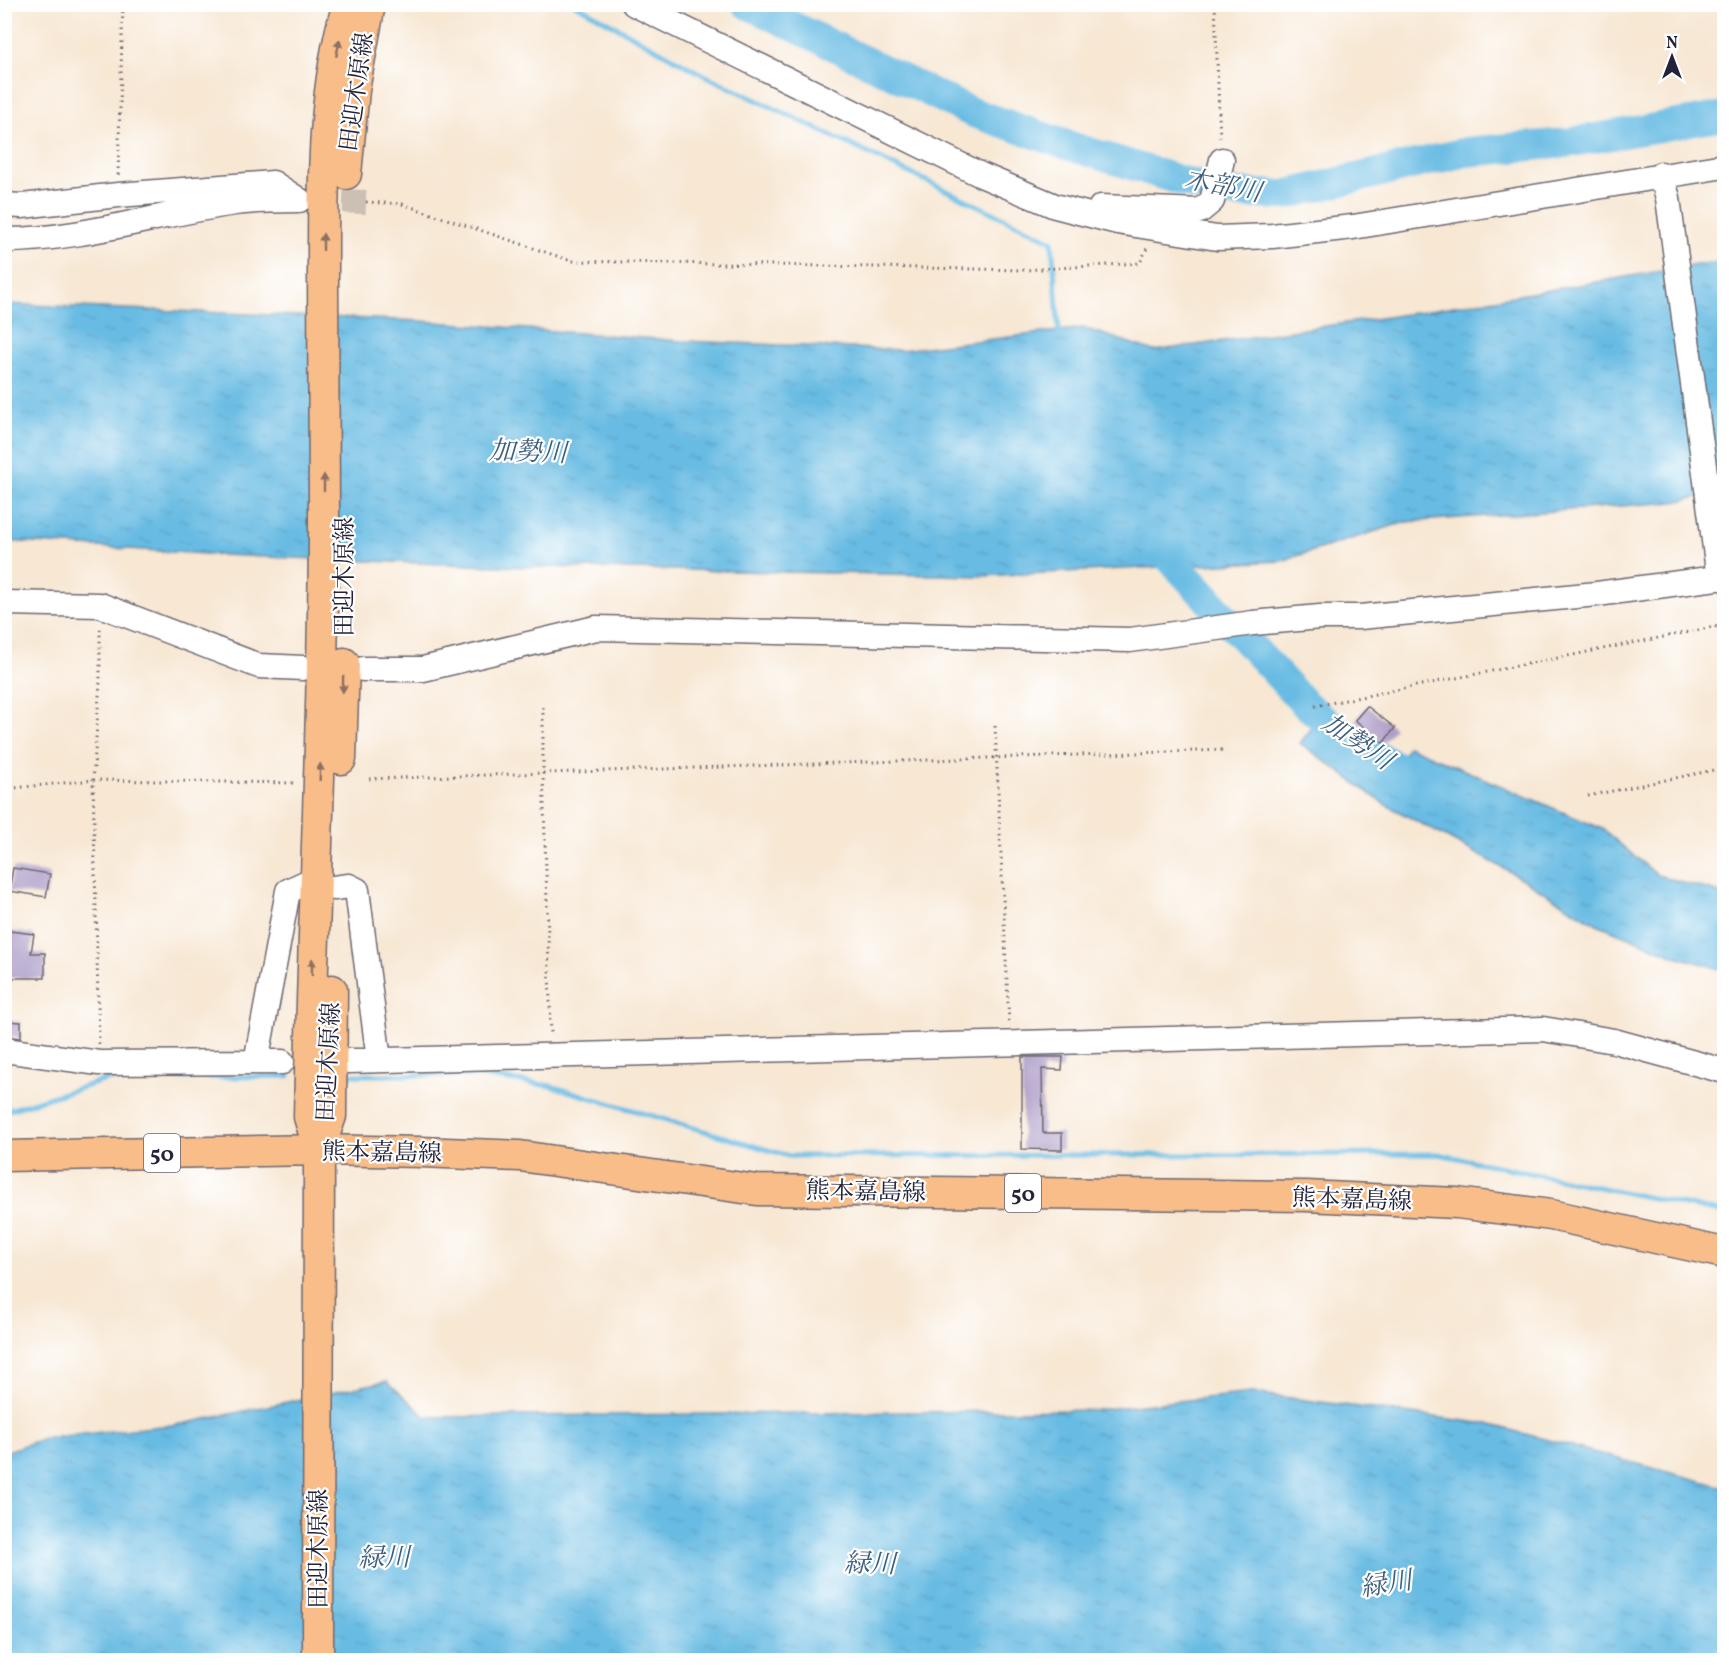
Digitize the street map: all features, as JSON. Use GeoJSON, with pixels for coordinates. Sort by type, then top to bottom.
{"type":"FeatureCollection","features":[{"type":"Feature","properties":{"kind":"main road","name":"田迎木原線"},"geometry":{"type":"LineString","coordinates":[[318,1660],[319,1150],[331,1116],[324,883],[343,709],[334,626],[334,300],[328,124],[335,63],[348,4]]}},
{"type":"Feature","properties":{"kind":"main road","name":"田迎木原線"},"geometry":{"type":"LineString","coordinates":[[334,300],[354,90],[370,4]]}},
{"type":"Feature","properties":{"kind":"main road","name":"熊本嘉島線"},"geometry":{"type":"LineString","coordinates":[[4,1156],[319,1150],[520,1156],[757,1190],[1306,1196],[1457,1203],[1551,1215],[1725,1253]]}},
{"type":"Feature","properties":{"kind":"street"},"geometry":{"type":"LineString","coordinates":[[634,4],[971,170],[1055,206],[1117,222],[1217,238],[1353,227],[1661,174],[1725,166]]}},
{"type":"Feature","properties":{"kind":"street"},"geometry":{"type":"LineString","coordinates":[[1055,206],[1200,211],[1212,201],[1222,160]]}},
{"type":"Feature","properties":{"kind":"street"},"geometry":{"type":"LineString","coordinates":[[363,669],[423,669],[596,628],[1130,640],[1253,623],[1396,614],[1597,594],[1722,578],[1668,198],[1661,174]]}},
{"type":"Feature","properties":{"kind":"street"},"geometry":{"type":"LineString","coordinates":[[4,205],[22,206],[118,195],[273,183],[299,200],[233,203],[89,233],[42,240],[4,240]]}},
{"type":"Feature","properties":{"kind":"street"},"geometry":{"type":"LineString","coordinates":[[4,603],[100,605],[259,666],[303,668]]}},
{"type":"Feature","properties":{"kind":"street"},"geometry":{"type":"LineString","coordinates":[[255,1062],[288,891],[324,883],[349,886],[357,890],[379,1060]]}},
{"type":"Feature","properties":{"kind":"street"},"geometry":{"type":"LineString","coordinates":[[349,1061],[1543,1029],[1614,1041],[1725,1071]]}},
{"type":"Feature","properties":{"kind":"street"},"geometry":{"type":"LineString","coordinates":[[4,1050],[99,1063],[282,1062]]}},
{"type":"Feature","properties":{"kind":"path"},"geometry":{"type":"LineString","coordinates":[[118,195],[123,4]]}},
{"type":"Feature","properties":{"kind":"path"},"geometry":{"type":"LineString","coordinates":[[1215,4],[1222,160]]}},
{"type":"Feature","properties":{"kind":"path"},"geometry":{"type":"LineString","coordinates":[[366,202],[402,204],[572,261],[1024,270],[1140,263],[1148,246],[1151,228]]}},
{"type":"Feature","properties":{"kind":"path"},"geometry":{"type":"LineString","coordinates":[[99,1063],[93,780],[100,682],[100,605]]}},
{"type":"Feature","properties":{"kind":"path"},"geometry":{"type":"LineString","coordinates":[[1315,706],[1725,625]]}},
{"type":"Feature","properties":{"kind":"path"},"geometry":{"type":"LineString","coordinates":[[543,707],[552,1057]]}},
{"type":"Feature","properties":{"kind":"path"},"geometry":{"type":"LineString","coordinates":[[995,726],[1010,1043]]}},
{"type":"Feature","properties":{"kind":"path"},"geometry":{"type":"LineString","coordinates":[[369,779],[1224,750]]}},
{"type":"Feature","properties":{"kind":"path"},"geometry":{"type":"LineString","coordinates":[[1588,796],[1725,768]]}},
{"type":"Feature","properties":{"kind":"path"},"geometry":{"type":"LineString","coordinates":[[4,789],[93,780],[295,783]]}},
{"type":"Feature","properties":{"kind":"water"},"geometry":{"type":"Polygon","coordinates":[[[1709,263],[1724,264],[1724,492],[1674,502],[1405,522],[1281,561],[982,576],[494,566],[221,555],[5,541],[4,304],[421,321],[683,341],[901,350],[1084,328],[1154,351],[1388,317],[1709,263]]]}},
{"type":"Feature","properties":{"kind":"water"},"geometry":{"type":"Polygon","coordinates":[[[1319,719],[1380,769],[1395,768],[1408,746],[1602,829],[1657,875],[1724,894],[1724,970],[1675,956],[1597,924],[1507,870],[1383,803],[1300,743],[1319,719]]]}},
{"type":"Feature","properties":{"kind":"water","name":"緑川"},"geometry":{"type":"Polygon","coordinates":[[[387,1381],[426,1417],[1095,1410],[1252,1393],[1488,1424],[1724,1487],[1724,1660],[5,1660],[5,1452],[44,1438],[182,1424],[387,1381]]]}},
{"type":"Feature","properties":{"kind":"building"},"geometry":{"type":"Polygon","coordinates":[[[1367,706],[1395,728],[1383,743],[1355,720],[1367,706]]]}},
{"type":"Feature","properties":{"kind":"building"},"geometry":{"type":"Polygon","coordinates":[[[13,868],[50,874],[46,897],[9,891],[13,868]]]}},
{"type":"Feature","properties":{"kind":"building"},"geometry":{"type":"Polygon","coordinates":[[[10,931],[34,934],[31,953],[45,953],[45,978],[4,978],[4,953],[7,953],[10,931]]]}},
{"type":"Feature","properties":{"kind":"building"},"geometry":{"type":"Polygon","coordinates":[[[4,1021],[21,1022],[21,1038],[4,1036],[4,1021]]]}},
{"type":"Feature","properties":{"kind":"building"},"geometry":{"type":"Polygon","coordinates":[[[1022,1057],[1063,1057],[1062,1070],[1042,1069],[1043,1133],[1062,1133],[1062,1150],[1022,1149],[1022,1057]]]}},
{"type":"Feature","properties":{"kind":"waterway"},"geometry":{"type":"LineString","coordinates":[[575,4],[698,72],[1052,241],[1059,331]]}},
{"type":"Feature","properties":{"kind":"waterway","name":"木部川"},"geometry":{"type":"LineString","coordinates":[[747,4],[971,112],[1192,184],[1233,193],[1284,195],[1466,152],[1566,143],[1724,116]]}},
{"type":"Feature","properties":{"kind":"waterway","name":"加勢川"},"geometry":{"type":"LineString","coordinates":[[1151,538],[1303,702],[1352,743],[1432,785]]}},
{"type":"Feature","properties":{"kind":"waterway"},"geometry":{"type":"LineString","coordinates":[[351,1075],[474,1075],[551,1086],[789,1156],[1438,1154],[1724,1213]]}},
{"type":"Feature","properties":{"kind":"waterway"},"geometry":{"type":"LineString","coordinates":[[9,1110],[109,1079],[289,1076]]}},
{"type":"Feature","properties":{"kind":"tunnel"},"geometry":{"type":"LineString","coordinates":[[307,200],[366,202]]}}]}
